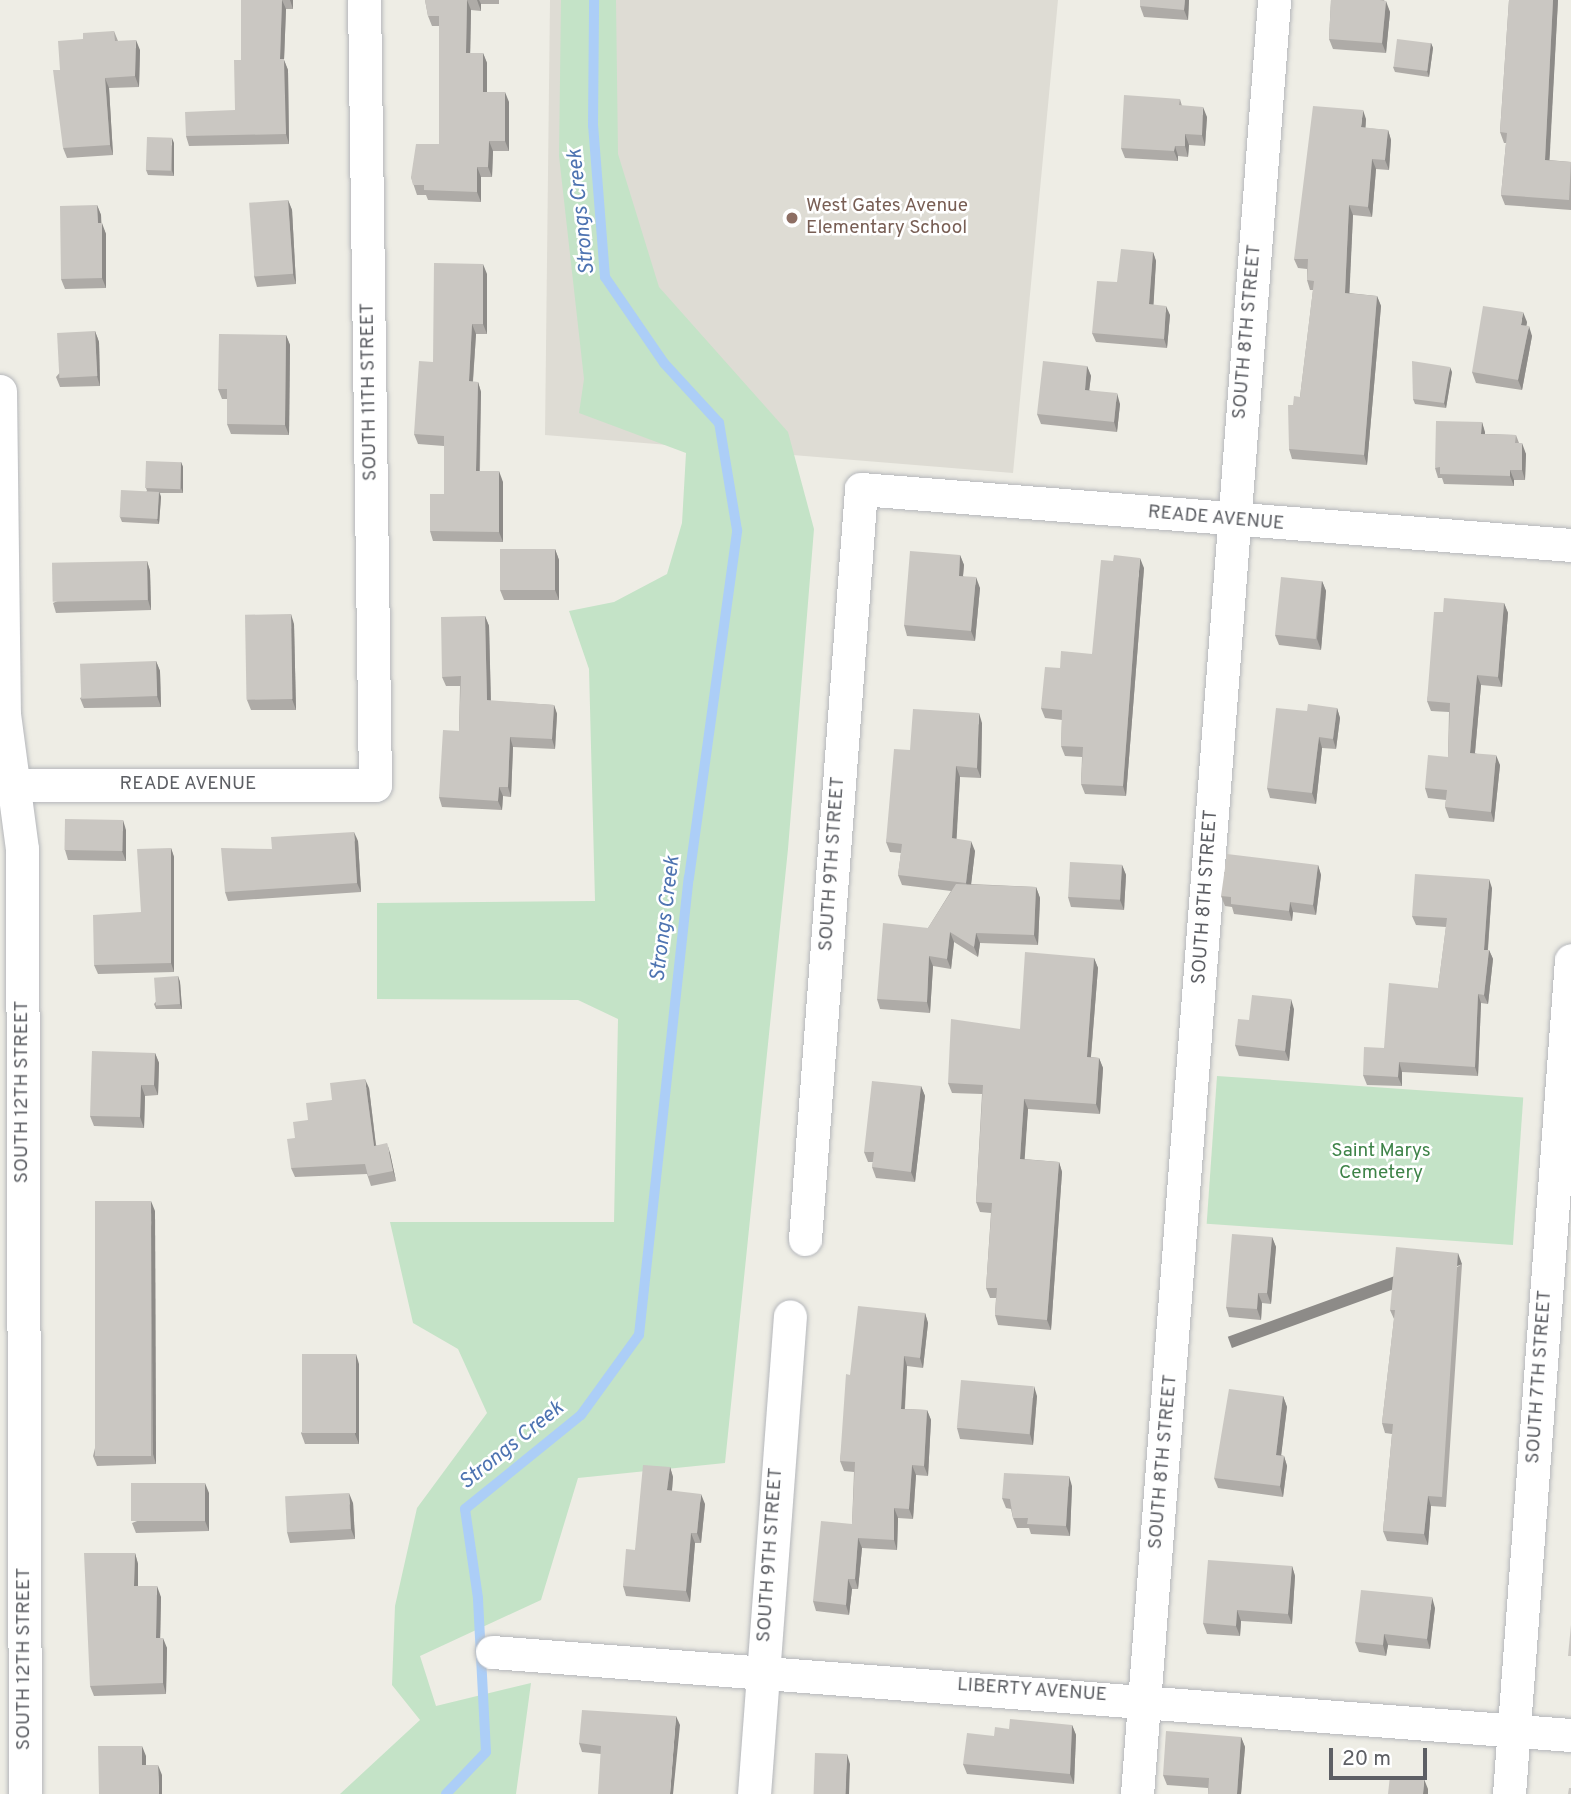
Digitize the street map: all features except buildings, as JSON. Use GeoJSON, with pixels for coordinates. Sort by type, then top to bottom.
{"type":"FeatureCollection","features":[{"type":"Feature","properties":{"kind":"street","name":"SOUTH 11TH STREET"},"geometry":{"type":"LineString","coordinates":[[364,0],[375,785]]}},
{"type":"Feature","properties":{"kind":"street","name":"SOUTH 8TH STREET"},"geometry":{"type":"LineString","coordinates":[[1137,1794],[1274,0]]}},
{"type":"Feature","properties":{"kind":"street","name":"SOUTH 12TH STREET"},"geometry":{"type":"LineString","coordinates":[[0,391],[5,785],[22,849],[25,1794]]}},
{"type":"Feature","properties":{"kind":"street","name":"READE AVENUE"},"geometry":{"type":"LineString","coordinates":[[861,489],[1571,545]]}},
{"type":"Feature","properties":{"kind":"street","name":"SOUTH 9TH STREET"},"geometry":{"type":"LineString","coordinates":[[805,1239],[861,489]]}},
{"type":"Feature","properties":{"kind":"street","name":"READE AVENUE"},"geometry":{"type":"LineString","coordinates":[[5,785],[375,785]]}},
{"type":"Feature","properties":{"kind":"street","name":"SOUTH 7TH STREET"},"geometry":{"type":"LineString","coordinates":[[1509,1794],[1571,960]]}},
{"type":"Feature","properties":{"kind":"street","name":"SOUTH 9TH STREET"},"geometry":{"type":"LineString","coordinates":[[754,1794],[790,1316]]}},
{"type":"Feature","properties":{"kind":"street","name":"LIBERTY AVENUE"},"geometry":{"type":"LineString","coordinates":[[492,1652],[1145,1699],[1571,1735]]}},
{"type":"Feature","properties":{"kind":"shaded area","name":"West Gates Avenue Elementary School"},"geometry":{"type":"Polygon","coordinates":[[[550,0],[1058,0],[1013,473],[545,435],[550,0]]]}},
{"type":"Feature","properties":{"kind":"green space"},"geometry":{"type":"Polygon","coordinates":[[[561,0],[616,0],[618,154],[659,287],[788,432],[814,529],[788,849],[725,1463],[578,1478],[541,1600],[420,1656],[436,1706],[531,1683],[516,1794],[340,1794],[420,1720],[392,1685],[395,1606],[417,1508],[487,1413],[458,1349],[413,1323],[390,1222],[614,1222],[618,1019],[578,1000],[377,999],[377,903],[595,901],[589,669],[569,611],[614,602],[667,574],[682,523],[686,453],[579,413],[584,379],[559,156],[561,0]]]}},
{"type":"Feature","properties":{"kind":"green space","name":"Saint Marys Cemetery"},"geometry":{"type":"Polygon","coordinates":[[[1217,1076],[1523,1097],[1513,1245],[1207,1224],[1217,1076]]]}},
{"type":"Feature","properties":{"kind":"waterway","name":"Strongs Creek"},"geometry":{"type":"LineString","coordinates":[[446,1794],[486,1752],[478,1598],[465,1509],[581,1415],[639,1335],[689,878],[737,530],[719,423],[664,363],[605,277],[593,126],[594,0]]}},
{"type":"Feature","properties":{"kind":"place","name":"West Gates Avenue Elementary School"},"geometry":{"type":"Point","coordinates":[792,218]}}]}
